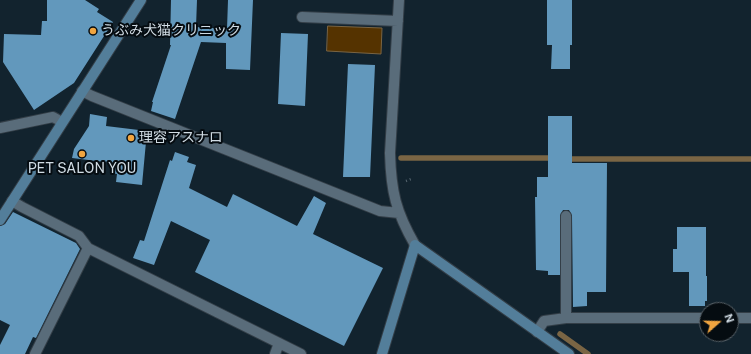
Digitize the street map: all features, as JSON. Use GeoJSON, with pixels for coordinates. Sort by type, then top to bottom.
{"type":"FeatureCollection","features":[{"type":"Feature","properties":{"kind":"street"},"geometry":{"type":"LineString","coordinates":[[0,218],[140,0]]}},
{"type":"Feature","properties":{"kind":"street"},"geometry":{"type":"LineString","coordinates":[[399,0],[390,153],[390,177],[395,201],[403,224],[414,245],[569,354]]}},
{"type":"Feature","properties":{"kind":"street"},"geometry":{"type":"LineString","coordinates":[[302,17],[398,21]]}},
{"type":"Feature","properties":{"kind":"street"},"geometry":{"type":"LineString","coordinates":[[82,91],[380,212],[399,212]]}},
{"type":"Feature","properties":{"kind":"street"},"geometry":{"type":"LineString","coordinates":[[0,128],[54,117],[62,122]]}},
{"type":"Feature","properties":{"kind":"street"},"geometry":{"type":"LineString","coordinates":[[12,201],[79,236],[88,248],[301,354]]}},
{"type":"Feature","properties":{"kind":"street"},"geometry":{"type":"LineString","coordinates":[[566,216],[566,318]]}},
{"type":"Feature","properties":{"kind":"street"},"geometry":{"type":"LineString","coordinates":[[382,354],[414,245]]}},
{"type":"Feature","properties":{"kind":"street"},"geometry":{"type":"LineString","coordinates":[[35,354],[88,248]]}},
{"type":"Feature","properties":{"kind":"street"},"geometry":{"type":"LineString","coordinates":[[537,332],[544,322],[566,318],[699,318]]}},
{"type":"Feature","properties":{"kind":"street"},"geometry":{"type":"LineString","coordinates":[[739,318],[751,318]]}},
{"type":"Feature","properties":{"kind":"street"},"geometry":{"type":"LineString","coordinates":[[274,354],[279,343]]}},
{"type":"Feature","properties":{"kind":"shaded area"},"geometry":{"type":"Polygon","coordinates":[[[328,26],[382,28],[381,54],[327,51],[328,26]]]}},
{"type":"Feature","properties":{"kind":"building"},"geometry":{"type":"Polygon","coordinates":[[[47,0],[85,0],[99,9],[97,12],[113,22],[74,83],[34,110],[3,62],[4,34],[41,35],[42,21],[47,21],[47,0]]]}},
{"type":"Feature","properties":{"kind":"building"},"geometry":{"type":"Polygon","coordinates":[[[171,0],[197,0],[196,27],[227,29],[228,0],[253,0],[250,70],[226,69],[226,43],[201,42],[175,119],[151,111],[152,102],[171,45],[171,0]]]}},
{"type":"Feature","properties":{"kind":"building"},"geometry":{"type":"Polygon","coordinates":[[[547,0],[572,0],[572,45],[570,45],[570,69],[551,69],[552,45],[547,45],[547,0]]]}},
{"type":"Feature","properties":{"kind":"building"},"geometry":{"type":"Polygon","coordinates":[[[281,33],[308,34],[305,106],[278,104],[281,33]]]}},
{"type":"Feature","properties":{"kind":"building"},"geometry":{"type":"Polygon","coordinates":[[[348,64],[375,65],[370,177],[343,177],[348,64]]]}},
{"type":"Feature","properties":{"kind":"building"},"geometry":{"type":"Polygon","coordinates":[[[90,114],[107,117],[106,126],[147,131],[142,185],[116,182],[117,174],[112,173],[113,163],[72,158],[74,149],[89,126],[90,114]]]}},
{"type":"Feature","properties":{"kind":"building"},"geometry":{"type":"Polygon","coordinates":[[[548,116],[572,116],[572,163],[607,163],[606,292],[587,292],[587,306],[573,307],[572,216],[569,210],[563,210],[560,216],[560,275],[548,275],[548,271],[536,270],[535,197],[537,197],[537,177],[548,177],[548,116]]]}},
{"type":"Feature","properties":{"kind":"building"},"geometry":{"type":"Polygon","coordinates":[[[175,152],[189,157],[187,162],[196,165],[189,188],[227,207],[233,194],[297,226],[314,196],[326,203],[313,234],[383,268],[344,346],[195,272],[210,240],[171,221],[154,265],[133,258],[140,240],[144,241],[170,160],[172,161],[175,152]]]}},
{"type":"Feature","properties":{"kind":"building"},"geometry":{"type":"Polygon","coordinates":[[[13,212],[76,243],[80,249],[36,338],[33,337],[25,354],[0,354],[0,345],[10,325],[0,320],[0,226],[5,224],[13,212]]]}},
{"type":"Feature","properties":{"kind":"building"},"geometry":{"type":"Polygon","coordinates":[[[677,227],[706,227],[707,301],[699,302],[699,306],[689,306],[689,272],[673,272],[673,249],[677,249],[677,227]]]}},
{"type":"Feature","properties":{"kind":"waterway"},"geometry":{"type":"LineString","coordinates":[[401,158],[555,158]]}},
{"type":"Feature","properties":{"kind":"waterway"},"geometry":{"type":"LineString","coordinates":[[565,159],[751,159]]}},
{"type":"Feature","properties":{"kind":"waterway"},"geometry":{"type":"LineString","coordinates":[[560,334],[588,354]]}},
{"type":"Feature","properties":{"kind":"place","name":"うぶみ犬猫クリニック"},"geometry":{"type":"Point","coordinates":[93,31]}},
{"type":"Feature","properties":{"kind":"place","name":"理容アスナロ"},"geometry":{"type":"Point","coordinates":[131,138]}},
{"type":"Feature","properties":{"kind":"place","name":"PET SALON YOU"},"geometry":{"type":"Point","coordinates":[82,154]}}]}
